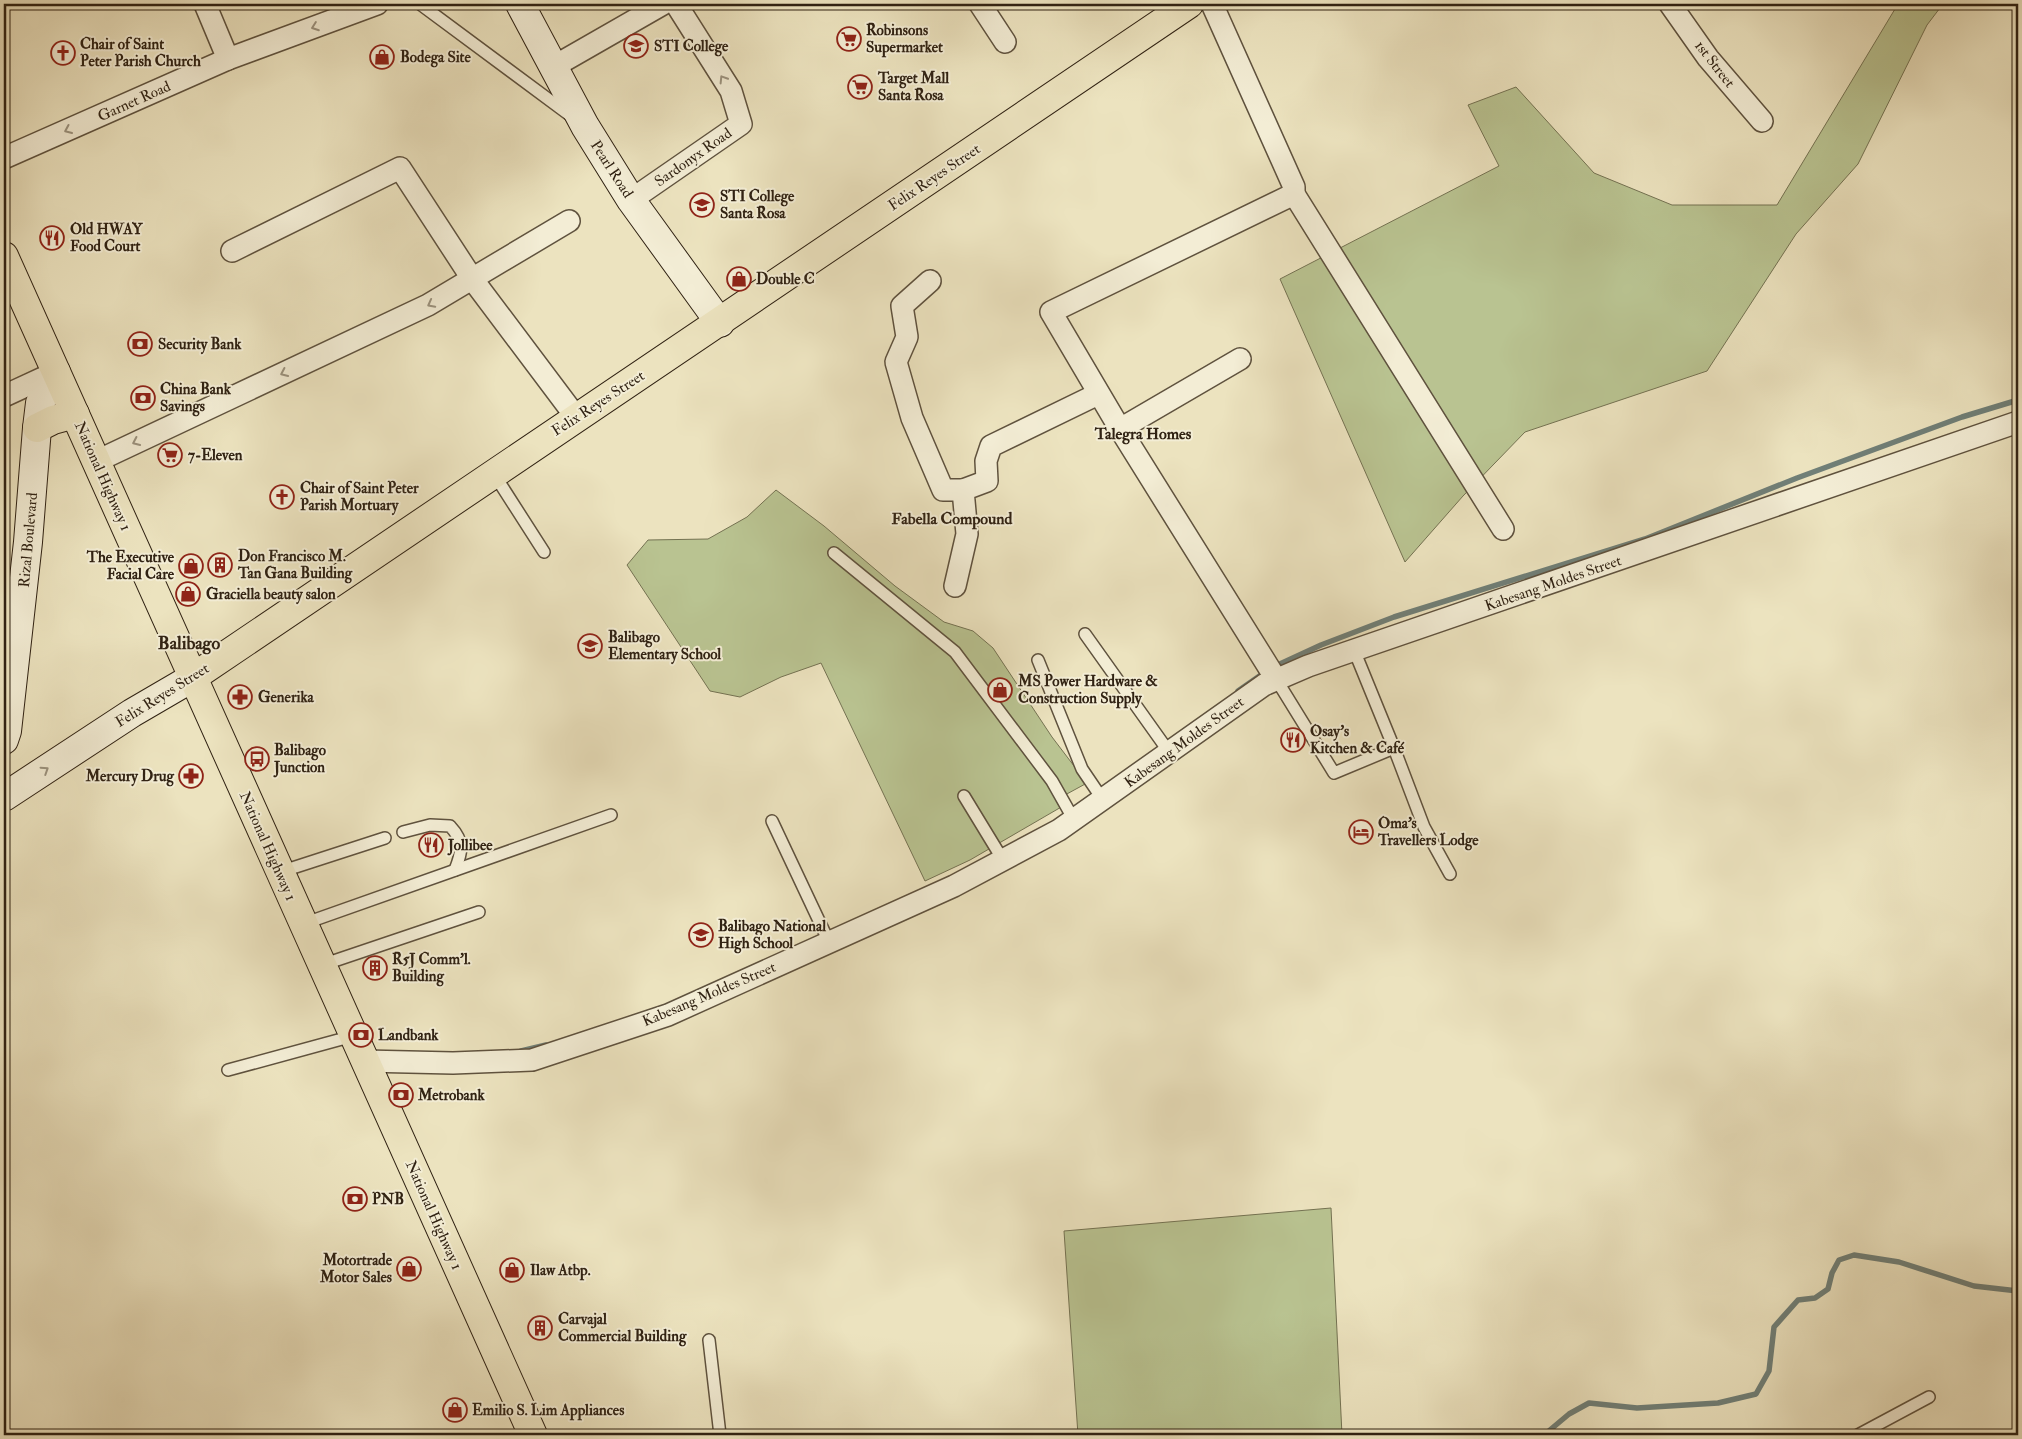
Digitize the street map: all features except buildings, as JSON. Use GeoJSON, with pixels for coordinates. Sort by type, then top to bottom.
{"type":"FeatureCollection","features":[{"type":"Feature","properties":{"kind":"main road","name":"Pearl Road"},"geometry":{"type":"LineString","coordinates":[[520,4],[585,126],[632,200],[720,323]]}},
{"type":"Feature","properties":{"kind":"main road","name":"Felix Reyes Street"},"geometry":{"type":"LineString","coordinates":[[4,797],[132,713],[192,678],[576,418],[720,323],[1189,4]]}},
{"type":"Feature","properties":{"kind":"main road","name":"National Highway 1"},"geometry":{"type":"LineString","coordinates":[[4,256],[533,1435]]}},
{"type":"Feature","properties":{"kind":"main road","name":"Rizal Boulevard"},"geometry":{"type":"LineString","coordinates":[[4,740],[7,730],[11,637],[40,403],[56,372]]}},
{"type":"Feature","properties":{"kind":"main road"},"geometry":{"type":"LineString","coordinates":[[37,428],[53,420],[75,414]]}},
{"type":"Feature","properties":{"kind":"street"},"geometry":{"type":"LineString","coordinates":[[205,4],[228,59]]}},
{"type":"Feature","properties":{"kind":"street","name":"Garnet Road"},"geometry":{"type":"LineString","coordinates":[[4,158],[228,59],[377,4]]}},
{"type":"Feature","properties":{"kind":"street"},"geometry":{"type":"LineString","coordinates":[[553,67],[663,4]]}},
{"type":"Feature","properties":{"kind":"street","name":"Sardonyx Road"},"geometry":{"type":"LineString","coordinates":[[632,200],[741,124],[731,92],[676,4]]}},
{"type":"Feature","properties":{"kind":"street"},"geometry":{"type":"LineString","coordinates":[[980,4],[1005,42]]}},
{"type":"Feature","properties":{"kind":"street"},"geometry":{"type":"LineString","coordinates":[[1212,4],[1294,187],[1294,194],[1503,529]]}},
{"type":"Feature","properties":{"kind":"street","name":"1st Street"},"geometry":{"type":"LineString","coordinates":[[1670,4],[1708,58],[1762,121]]}},
{"type":"Feature","properties":{"kind":"street"},"geometry":{"type":"LineString","coordinates":[[232,251],[400,168],[473,280],[576,418]]}},
{"type":"Feature","properties":{"kind":"street"},"geometry":{"type":"LineString","coordinates":[[1272,673],[1098,394],[1052,311],[1294,194]]}},
{"type":"Feature","properties":{"kind":"street"},"geometry":{"type":"LineString","coordinates":[[97,461],[428,305],[473,280],[569,221]]}},
{"type":"Feature","properties":{"kind":"street"},"geometry":{"type":"LineString","coordinates":[[930,281],[902,306],[907,337],[896,362],[912,418],[943,490],[963,490],[987,481],[986,461],[991,446],[1098,394]]}},
{"type":"Feature","properties":{"kind":"street"},"geometry":{"type":"LineString","coordinates":[[1120,429],[1240,359]]}},
{"type":"Feature","properties":{"kind":"street"},"geometry":{"type":"LineString","coordinates":[[4,396],[56,372]]}},
{"type":"Feature","properties":{"kind":"street","name":"Kabesang Moldes Street"},"geometry":{"type":"LineString","coordinates":[[364,1061],[453,1063],[532,1060],[668,1015],[954,886],[1074,820],[1264,685],[1272,673],[1354,650],[2018,422]]}},
{"type":"Feature","properties":{"kind":"street"},"geometry":{"type":"LineString","coordinates":[[955,586],[967,534],[963,490]]}},
{"type":"Feature","properties":{"kind":"lane"},"geometry":{"type":"LineString","coordinates":[[420,4],[585,126]]}},
{"type":"Feature","properties":{"kind":"lane"},"geometry":{"type":"LineString","coordinates":[[494,474],[544,552]]}},
{"type":"Feature","properties":{"kind":"lane"},"geometry":{"type":"LineString","coordinates":[[834,553],[955,652],[1052,781],[1074,820]]}},
{"type":"Feature","properties":{"kind":"lane"},"geometry":{"type":"LineString","coordinates":[[1085,634],[1169,752]]}},
{"type":"Feature","properties":{"kind":"lane"},"geometry":{"type":"LineString","coordinates":[[1354,650],[1424,827],[1450,874]]}},
{"type":"Feature","properties":{"kind":"lane"},"geometry":{"type":"LineString","coordinates":[[1038,660],[1082,769],[1103,800]]}},
{"type":"Feature","properties":{"kind":"lane"},"geometry":{"type":"LineString","coordinates":[[1272,673],[1334,773],[1394,748]]}},
{"type":"Feature","properties":{"kind":"lane"},"geometry":{"type":"LineString","coordinates":[[964,796],[1003,860]]}},
{"type":"Feature","properties":{"kind":"lane"},"geometry":{"type":"LineString","coordinates":[[303,924],[611,815]]}},
{"type":"Feature","properties":{"kind":"lane"},"geometry":{"type":"LineString","coordinates":[[772,821],[829,942]]}},
{"type":"Feature","properties":{"kind":"lane"},"geometry":{"type":"LineString","coordinates":[[403,832],[430,825],[450,826],[458,835],[461,846],[455,870]]}},
{"type":"Feature","properties":{"kind":"lane"},"geometry":{"type":"LineString","coordinates":[[280,872],[385,838]]}},
{"type":"Feature","properties":{"kind":"lane"},"geometry":{"type":"LineString","coordinates":[[322,965],[479,912]]}},
{"type":"Feature","properties":{"kind":"lane"},"geometry":{"type":"LineString","coordinates":[[228,1070],[353,1036]]}},
{"type":"Feature","properties":{"kind":"lane"},"geometry":{"type":"LineString","coordinates":[[708,1340],[720,1435]]}},
{"type":"Feature","properties":{"kind":"lane"},"geometry":{"type":"LineString","coordinates":[[1858,1435],[1929,1397]]}},
{"type":"Feature","properties":{"kind":"green space"},"geometry":{"type":"Polygon","coordinates":[[[1898,4],[1943,4],[1927,25],[1858,164],[1796,234],[1707,371],[1525,432],[1463,496],[1405,562],[1280,279],[1499,166],[1468,105],[1516,87],[1594,173],[1672,205],[1777,205],[1898,4]]]}},
{"type":"Feature","properties":{"kind":"green space"},"geometry":{"type":"Polygon","coordinates":[[[776,490],[824,526],[895,586],[944,622],[973,631],[993,648],[1052,737],[1087,783],[1065,795],[1063,806],[970,860],[925,881],[821,663],[781,677],[740,697],[710,691],[627,565],[648,540],[708,539],[747,517],[776,490]]]}},
{"type":"Feature","properties":{"kind":"green space"},"geometry":{"type":"Polygon","coordinates":[[[1331,1208],[1342,1435],[1078,1435],[1064,1231],[1331,1208]]]}},
{"type":"Feature","properties":{"kind":"waterway"},"geometry":{"type":"LineString","coordinates":[[1238,691],[1271,668],[1321,645],[1394,617],[1645,539],[1797,478],[1962,417],[2018,400]]}},
{"type":"Feature","properties":{"kind":"waterway"},"geometry":{"type":"LineString","coordinates":[[521,1051],[546,1045]]}},
{"type":"Feature","properties":{"kind":"waterway"},"geometry":{"type":"LineString","coordinates":[[1544,1435],[1569,1414],[1589,1403],[1637,1408],[1718,1403],[1756,1394],[1769,1371],[1774,1327],[1798,1300],[1815,1298],[1828,1289],[1832,1273],[1839,1260],[1854,1255],[1899,1262],[1974,1286],[2018,1291]]}},
{"type":"Feature","properties":{"kind":"place","name":"Robinsons Supermarket"},"geometry":{"type":"Point","coordinates":[849,39]}},
{"type":"Feature","properties":{"kind":"place","name":"STI College"},"geometry":{"type":"Point","coordinates":[636,46]}},
{"type":"Feature","properties":{"kind":"place","name":"Chair of Saint Peter Parish Church"},"geometry":{"type":"Point","coordinates":[63,53]}},
{"type":"Feature","properties":{"kind":"place","name":"Bodega Site"},"geometry":{"type":"Point","coordinates":[382,57]}},
{"type":"Feature","properties":{"kind":"place","name":"Target Mall Santa Rosa"},"geometry":{"type":"Point","coordinates":[860,87]}},
{"type":"Feature","properties":{"kind":"place","name":"STI College Santa Rosa"},"geometry":{"type":"Point","coordinates":[702,205]}},
{"type":"Feature","properties":{"kind":"place","name":"Old HWAY Food Court"},"geometry":{"type":"Point","coordinates":[52,238]}},
{"type":"Feature","properties":{"kind":"place","name":"Double C"},"geometry":{"type":"Point","coordinates":[739,279]}},
{"type":"Feature","properties":{"kind":"place","name":"Security Bank"},"geometry":{"type":"Point","coordinates":[140,344]}},
{"type":"Feature","properties":{"kind":"place","name":"China Bank Savings"},"geometry":{"type":"Point","coordinates":[143,398]}},
{"type":"Feature","properties":{"kind":"place","name":"7-Eleven"},"geometry":{"type":"Point","coordinates":[170,455]}},
{"type":"Feature","properties":{"kind":"place","name":"Chair of Saint Peter Parish Mortuary"},"geometry":{"type":"Point","coordinates":[282,497]}},
{"type":"Feature","properties":{"kind":"place","name":"Don Francisco M. Tan Gana Building"},"geometry":{"type":"Point","coordinates":[220,565]}},
{"type":"Feature","properties":{"kind":"place","name":"The Executive Facial Care"},"geometry":{"type":"Point","coordinates":[191,566]}},
{"type":"Feature","properties":{"kind":"place","name":"Graciella beauty salon"},"geometry":{"type":"Point","coordinates":[188,594]}},
{"type":"Feature","properties":{"kind":"place","name":"Balibago Elementary School"},"geometry":{"type":"Point","coordinates":[590,646]}},
{"type":"Feature","properties":{"kind":"place","name":"MS Power Hardware & Construction Supply"},"geometry":{"type":"Point","coordinates":[1000,690]}},
{"type":"Feature","properties":{"kind":"place","name":"Generika"},"geometry":{"type":"Point","coordinates":[240,697]}},
{"type":"Feature","properties":{"kind":"place","name":"Osay's Kitchen & Café"},"geometry":{"type":"Point","coordinates":[1293,740]}},
{"type":"Feature","properties":{"kind":"place","name":"Balibago Junction"},"geometry":{"type":"Point","coordinates":[257,759]}},
{"type":"Feature","properties":{"kind":"place","name":"Mercury Drug"},"geometry":{"type":"Point","coordinates":[191,776]}},
{"type":"Feature","properties":{"kind":"place","name":"Oma's Travellers Lodge"},"geometry":{"type":"Point","coordinates":[1361,832]}},
{"type":"Feature","properties":{"kind":"place","name":"Jollibee"},"geometry":{"type":"Point","coordinates":[431,845]}},
{"type":"Feature","properties":{"kind":"place","name":"Balibago National High School"},"geometry":{"type":"Point","coordinates":[701,935]}},
{"type":"Feature","properties":{"kind":"place","name":"R5J Comm'l. Building"},"geometry":{"type":"Point","coordinates":[375,968]}},
{"type":"Feature","properties":{"kind":"place","name":"Landbank"},"geometry":{"type":"Point","coordinates":[361,1035]}},
{"type":"Feature","properties":{"kind":"place","name":"Metrobank"},"geometry":{"type":"Point","coordinates":[401,1095]}},
{"type":"Feature","properties":{"kind":"place","name":"PNB"},"geometry":{"type":"Point","coordinates":[355,1199]}},
{"type":"Feature","properties":{"kind":"place","name":"Motortrade Motor Sales"},"geometry":{"type":"Point","coordinates":[409,1269]}},
{"type":"Feature","properties":{"kind":"place","name":"Ilaw Atbp."},"geometry":{"type":"Point","coordinates":[512,1270]}},
{"type":"Feature","properties":{"kind":"place","name":"Carvajal Commercial Building"},"geometry":{"type":"Point","coordinates":[540,1328]}},
{"type":"Feature","properties":{"kind":"place","name":"Emilio S. Lim Appliances"},"geometry":{"type":"Point","coordinates":[455,1410]}},
{"type":"Feature","properties":{"kind":"district","name":"Talegra Homes"},"geometry":{"type":"Point","coordinates":[1143,433]}},
{"type":"Feature","properties":{"kind":"district","name":"Fabella Compound"},"geometry":{"type":"Point","coordinates":[952,518]}},
{"type":"Feature","properties":{"kind":"district","name":"Balibago"},"geometry":{"type":"Point","coordinates":[189,643]}}]}
